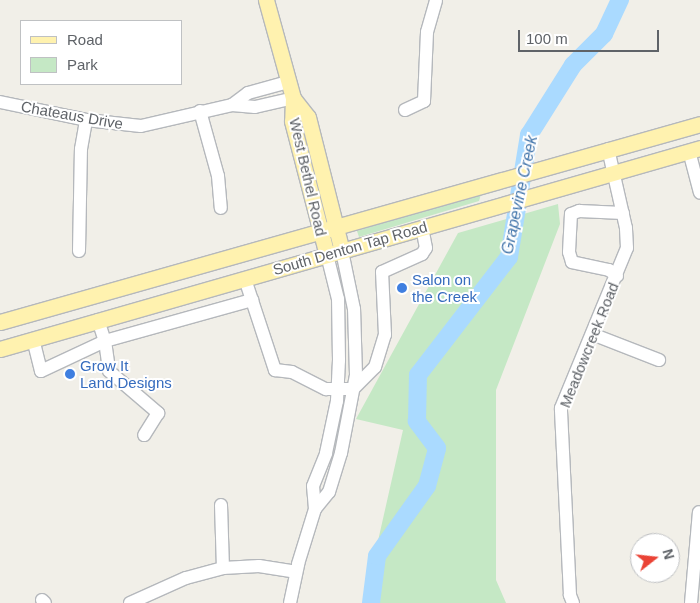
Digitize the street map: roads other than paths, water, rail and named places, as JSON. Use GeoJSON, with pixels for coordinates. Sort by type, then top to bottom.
{"type":"FeatureCollection","features":[{"type":"Feature","properties":{"kind":"main road","name":"West Bethel Road"},"geometry":{"type":"LineString","coordinates":[[266,0],[293,98],[292,120],[327,255]]}},
{"type":"Feature","properties":{"kind":"main road","name":"West Bethel Road"},"geometry":{"type":"LineString","coordinates":[[293,98],[308,116],[342,250]]}},
{"type":"Feature","properties":{"kind":"main road","name":"South Denton Tap Road"},"geometry":{"type":"LineString","coordinates":[[0,322],[700,124]]}},
{"type":"Feature","properties":{"kind":"main road","name":"South Denton Tap Road"},"geometry":{"type":"LineString","coordinates":[[0,349],[694,149]]}},
{"type":"Feature","properties":{"kind":"main road"},"geometry":{"type":"LineString","coordinates":[[92,296],[98,320]]}},
{"type":"Feature","properties":{"kind":"street"},"geometry":{"type":"LineString","coordinates":[[405,110],[424,101],[427,32],[436,0]]}},
{"type":"Feature","properties":{"kind":"street","name":"Chateaus Drive"},"geometry":{"type":"LineString","coordinates":[[232,105],[248,93],[288,82]]}},
{"type":"Feature","properties":{"kind":"street","name":"Chateaus Drive"},"geometry":{"type":"LineString","coordinates":[[0,102],[86,120],[141,126],[232,105],[255,107],[293,98]]}},
{"type":"Feature","properties":{"kind":"street"},"geometry":{"type":"LineString","coordinates":[[200,111],[218,176],[221,208]]}},
{"type":"Feature","properties":{"kind":"street"},"geometry":{"type":"LineString","coordinates":[[79,251],[81,149],[86,120]]}},
{"type":"Feature","properties":{"kind":"street","name":"Meadowcreek Road"},"geometry":{"type":"LineString","coordinates":[[573,603],[570,595],[561,416],[627,248],[623,213],[608,149]]}},
{"type":"Feature","properties":{"kind":"street"},"geometry":{"type":"LineString","coordinates":[[694,149],[699,186]]}},
{"type":"Feature","properties":{"kind":"street"},"geometry":{"type":"LineString","coordinates":[[617,276],[609,270],[572,262],[570,214],[576,211],[623,213]]}},
{"type":"Feature","properties":{"kind":"street"},"geometry":{"type":"LineString","coordinates":[[354,390],[375,367],[384,335],[382,272],[422,254],[426,248],[422,228]]}},
{"type":"Feature","properties":{"kind":"street"},"geometry":{"type":"LineString","coordinates":[[290,603],[296,572],[316,509],[329,492],[341,453],[354,390],[356,336],[351,289],[342,250]]}},
{"type":"Feature","properties":{"kind":"street"},"geometry":{"type":"LineString","coordinates":[[316,509],[313,486],[326,453],[338,388],[338,299],[327,255]]}},
{"type":"Feature","properties":{"kind":"street"},"geometry":{"type":"LineString","coordinates":[[245,278],[275,370],[292,372],[326,389],[354,390]]}},
{"type":"Feature","properties":{"kind":"street"},"geometry":{"type":"LineString","coordinates":[[33,339],[41,371],[105,341],[252,300]]}},
{"type":"Feature","properties":{"kind":"street"},"geometry":{"type":"LineString","coordinates":[[98,320],[105,341],[109,372],[158,414],[158,418],[144,435]]}},
{"type":"Feature","properties":{"kind":"street"},"geometry":{"type":"LineString","coordinates":[[592,334],[658,360]]}},
{"type":"Feature","properties":{"kind":"street"},"geometry":{"type":"LineString","coordinates":[[221,505],[223,568]]}},
{"type":"Feature","properties":{"kind":"street"},"geometry":{"type":"LineString","coordinates":[[691,603],[700,512]]}},
{"type":"Feature","properties":{"kind":"street"},"geometry":{"type":"LineString","coordinates":[[130,603],[186,578],[223,568],[258,566],[296,572]]}},
{"type":"Feature","properties":{"kind":"waterway","name":"Grapevine Creek"},"geometry":{"type":"LineString","coordinates":[[371,603],[377,556],[427,486],[437,448],[417,421],[418,375],[509,257],[529,135],[573,65],[604,34],[620,0]]}},
{"type":"Feature","properties":{"kind":"place","name":"Salon on the Creek"},"geometry":{"type":"Point","coordinates":[402,288]}},
{"type":"Feature","properties":{"kind":"place","name":"Grow It Land Designs"},"geometry":{"type":"Point","coordinates":[70,374]}}]}
